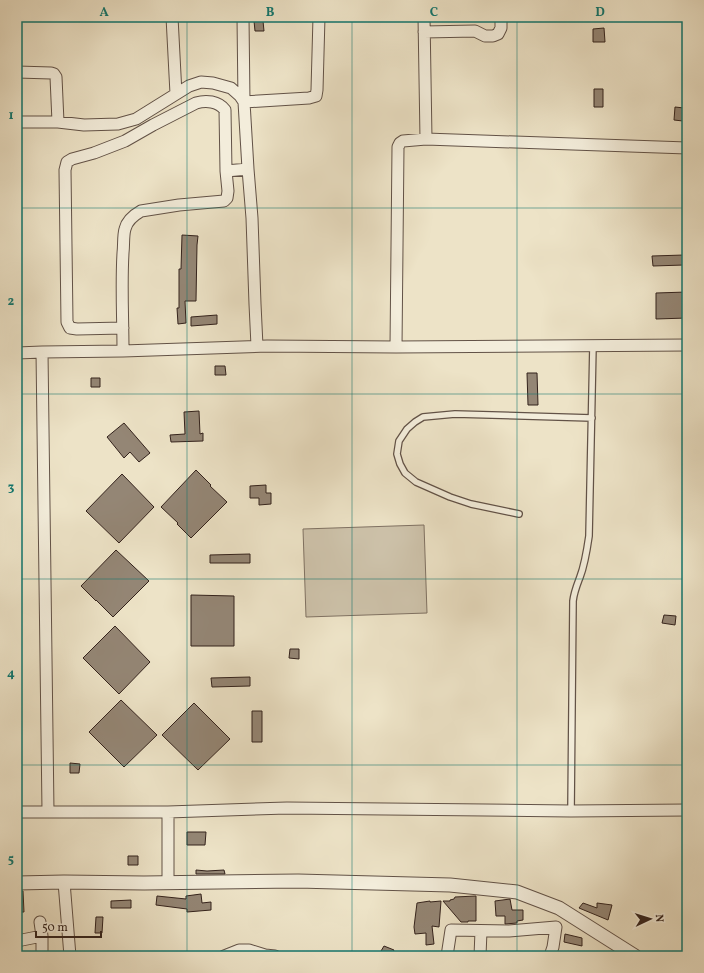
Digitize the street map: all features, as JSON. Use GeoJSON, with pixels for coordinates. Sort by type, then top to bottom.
{"type":"FeatureCollection","features":[{"type":"Feature","properties":{"kind":"street"},"geometry":{"type":"LineString","coordinates":[[172,17],[176,94]]}},
{"type":"Feature","properties":{"kind":"street"},"geometry":{"type":"LineString","coordinates":[[243,17],[244,102],[252,218],[257,346]]}},
{"type":"Feature","properties":{"kind":"street"},"geometry":{"type":"LineString","coordinates":[[244,102],[310,98],[316,96],[319,17]]}},
{"type":"Feature","properties":{"kind":"street"},"geometry":{"type":"LineString","coordinates":[[424,17],[426,139]]}},
{"type":"Feature","properties":{"kind":"street"},"geometry":{"type":"LineString","coordinates":[[424,32],[475,31],[485,36],[493,36],[498,34],[501,28],[501,17]]}},
{"type":"Feature","properties":{"kind":"street"},"geometry":{"type":"LineString","coordinates":[[17,72],[46,72],[54,74],[56,77],[58,122]]}},
{"type":"Feature","properties":{"kind":"street"},"geometry":{"type":"LineString","coordinates":[[17,122],[58,122],[84,125],[118,124],[136,118],[189,86],[201,82],[213,83],[231,88],[244,102]]}},
{"type":"Feature","properties":{"kind":"street"},"geometry":{"type":"LineString","coordinates":[[123,328],[70,328],[67,322],[65,170],[67,162],[125,141],[196,103],[207,101],[218,103],[225,110],[227,198],[224,201],[179,205],[141,211],[128,221],[125,229],[122,268],[123,328],[123,351]]}},
{"type":"Feature","properties":{"kind":"street"},"geometry":{"type":"LineString","coordinates":[[396,347],[398,147],[400,143],[403,141],[426,139],[687,148]]}},
{"type":"Feature","properties":{"kind":"street"},"geometry":{"type":"LineString","coordinates":[[226,171],[248,169]]}},
{"type":"Feature","properties":{"kind":"street"},"geometry":{"type":"LineString","coordinates":[[17,353],[257,346],[396,347],[687,345]]}},
{"type":"Feature","properties":{"kind":"street"},"geometry":{"type":"LineString","coordinates":[[42,352],[48,811]]}},
{"type":"Feature","properties":{"kind":"street"},"geometry":{"type":"LineString","coordinates":[[17,812],[168,812],[287,808],[571,811],[687,810]]}},
{"type":"Feature","properties":{"kind":"street"},"geometry":{"type":"LineString","coordinates":[[168,812],[168,883]]}},
{"type":"Feature","properties":{"kind":"street"},"geometry":{"type":"LineString","coordinates":[[17,883],[298,881],[450,886],[517,892],[559,908],[635,956]]}},
{"type":"Feature","properties":{"kind":"street"},"geometry":{"type":"LineString","coordinates":[[64,882],[70,956]]}},
{"type":"Feature","properties":{"kind":"street"},"geometry":{"type":"LineString","coordinates":[[40,922],[42,956]]}},
{"type":"Feature","properties":{"kind":"street"},"geometry":{"type":"LineString","coordinates":[[447,956],[451,930],[509,931],[556,927],[553,948],[550,956]]}},
{"type":"Feature","properties":{"kind":"street"},"geometry":{"type":"LineString","coordinates":[[480,956],[481,930]]}},
{"type":"Feature","properties":{"kind":"street"},"geometry":{"type":"LineString","coordinates":[[17,941],[42,936]]}},
{"type":"Feature","properties":{"kind":"street"},"geometry":{"type":"LineString","coordinates":[[224,956],[249,950],[264,955],[275,956]]}},
{"type":"Feature","properties":{"kind":"lane"},"geometry":{"type":"LineString","coordinates":[[571,811],[572,601],[587,553],[589,536],[593,345]]}},
{"type":"Feature","properties":{"kind":"lane"},"geometry":{"type":"LineString","coordinates":[[519,514],[471,504],[450,497],[416,482],[405,473],[397,454],[399,442],[407,429],[414,422],[424,418],[455,414],[592,418]]}},
{"type":"Feature","properties":{"kind":"shaded area"},"geometry":{"type":"Polygon","coordinates":[[[424,525],[427,613],[306,617],[303,529],[424,525]]]}},
{"type":"Feature","properties":{"kind":"building"},"geometry":{"type":"Polygon","coordinates":[[[254,21],[263,21],[264,31],[255,31],[254,21]]]}},
{"type":"Feature","properties":{"kind":"building"},"geometry":{"type":"Polygon","coordinates":[[[604,28],[605,42],[593,42],[593,29],[604,28]]]}},
{"type":"Feature","properties":{"kind":"building"},"geometry":{"type":"Polygon","coordinates":[[[594,89],[603,89],[603,107],[594,107],[594,89]]]}},
{"type":"Feature","properties":{"kind":"building"},"geometry":{"type":"Polygon","coordinates":[[[675,107],[684,108],[683,121],[674,120],[675,107]]]}},
{"type":"Feature","properties":{"kind":"building"},"geometry":{"type":"Polygon","coordinates":[[[182,235],[198,236],[196,301],[185,301],[186,323],[178,324],[177,308],[179,308],[179,269],[181,269],[182,235]]]}},
{"type":"Feature","properties":{"kind":"building"},"geometry":{"type":"Polygon","coordinates":[[[684,255],[684,265],[653,266],[652,256],[684,255]]]}},
{"type":"Feature","properties":{"kind":"building"},"geometry":{"type":"Polygon","coordinates":[[[687,292],[687,318],[656,319],[656,293],[687,292]]]}},
{"type":"Feature","properties":{"kind":"building"},"geometry":{"type":"Polygon","coordinates":[[[217,315],[217,324],[191,326],[191,317],[217,315]]]}},
{"type":"Feature","properties":{"kind":"building"},"geometry":{"type":"Polygon","coordinates":[[[215,366],[225,366],[226,375],[215,375],[215,366]]]}},
{"type":"Feature","properties":{"kind":"building"},"geometry":{"type":"Polygon","coordinates":[[[527,373],[537,373],[538,405],[528,405],[527,373]]]}},
{"type":"Feature","properties":{"kind":"building"},"geometry":{"type":"Polygon","coordinates":[[[91,378],[100,378],[100,387],[91,387],[91,378]]]}},
{"type":"Feature","properties":{"kind":"building"},"geometry":{"type":"Polygon","coordinates":[[[199,411],[200,434],[203,433],[203,441],[171,442],[170,435],[185,434],[184,412],[199,411]]]}},
{"type":"Feature","properties":{"kind":"building"},"geometry":{"type":"Polygon","coordinates":[[[124,423],[150,453],[139,462],[130,452],[124,458],[107,437],[124,423]]]}},
{"type":"Feature","properties":{"kind":"building"},"geometry":{"type":"Polygon","coordinates":[[[196,470],[227,502],[191,538],[161,507],[196,470]]]}},
{"type":"Feature","properties":{"kind":"building"},"geometry":{"type":"Polygon","coordinates":[[[122,474],[154,507],[119,543],[86,511],[122,474]]]}},
{"type":"Feature","properties":{"kind":"building"},"geometry":{"type":"Polygon","coordinates":[[[266,485],[266,493],[271,493],[271,504],[259,505],[259,498],[250,498],[250,486],[266,485]]]}},
{"type":"Feature","properties":{"kind":"building"},"geometry":{"type":"Polygon","coordinates":[[[116,550],[149,581],[113,617],[81,586],[116,550]]]}},
{"type":"Feature","properties":{"kind":"building"},"geometry":{"type":"Polygon","coordinates":[[[250,554],[250,563],[210,563],[210,555],[250,554]]]}},
{"type":"Feature","properties":{"kind":"building"},"geometry":{"type":"Polygon","coordinates":[[[191,595],[234,596],[234,646],[191,646],[191,595]]]}},
{"type":"Feature","properties":{"kind":"building"},"geometry":{"type":"Polygon","coordinates":[[[664,615],[676,616],[675,625],[662,623],[664,615]]]}},
{"type":"Feature","properties":{"kind":"building"},"geometry":{"type":"Polygon","coordinates":[[[115,626],[150,662],[119,694],[83,658],[115,626]]]}},
{"type":"Feature","properties":{"kind":"building"},"geometry":{"type":"Polygon","coordinates":[[[290,649],[299,649],[299,659],[289,658],[290,649]]]}},
{"type":"Feature","properties":{"kind":"building"},"geometry":{"type":"Polygon","coordinates":[[[250,677],[250,686],[212,687],[211,678],[250,677]]]}},
{"type":"Feature","properties":{"kind":"building"},"geometry":{"type":"Polygon","coordinates":[[[121,700],[157,735],[124,767],[89,732],[121,700]]]}},
{"type":"Feature","properties":{"kind":"building"},"geometry":{"type":"Polygon","coordinates":[[[194,703],[230,739],[198,770],[162,735],[194,703]]]}},
{"type":"Feature","properties":{"kind":"building"},"geometry":{"type":"Polygon","coordinates":[[[252,711],[262,711],[262,742],[252,742],[252,711]]]}},
{"type":"Feature","properties":{"kind":"building"},"geometry":{"type":"Polygon","coordinates":[[[70,763],[80,764],[79,773],[70,773],[70,763]]]}},
{"type":"Feature","properties":{"kind":"building"},"geometry":{"type":"Polygon","coordinates":[[[187,832],[206,832],[205,845],[187,845],[187,832]]]}},
{"type":"Feature","properties":{"kind":"building"},"geometry":{"type":"Polygon","coordinates":[[[128,856],[138,856],[138,865],[128,865],[128,856]]]}},
{"type":"Feature","properties":{"kind":"building"},"geometry":{"type":"Polygon","coordinates":[[[196,870],[224,870],[225,874],[196,874],[196,870]]]}},
{"type":"Feature","properties":{"kind":"building"},"geometry":{"type":"Polygon","coordinates":[[[17,891],[23,891],[24,912],[17,912],[17,891]]]}},
{"type":"Feature","properties":{"kind":"building"},"geometry":{"type":"Polygon","coordinates":[[[201,894],[202,903],[211,902],[211,910],[187,912],[187,909],[156,905],[157,896],[186,899],[186,896],[201,894]]]}},
{"type":"Feature","properties":{"kind":"building"},"geometry":{"type":"Polygon","coordinates":[[[476,896],[476,921],[461,922],[443,901],[450,901],[455,897],[476,896]]]}},
{"type":"Feature","properties":{"kind":"building"},"geometry":{"type":"Polygon","coordinates":[[[510,899],[512,910],[523,910],[523,920],[517,921],[517,923],[505,924],[505,916],[496,916],[495,901],[510,899]]]}},
{"type":"Feature","properties":{"kind":"building"},"geometry":{"type":"Polygon","coordinates":[[[131,900],[131,908],[111,908],[111,901],[131,900]]]}},
{"type":"Feature","properties":{"kind":"building"},"geometry":{"type":"Polygon","coordinates":[[[441,901],[439,927],[432,926],[434,944],[426,945],[426,933],[415,934],[414,927],[417,903],[441,901]]]}},
{"type":"Feature","properties":{"kind":"building"},"geometry":{"type":"Polygon","coordinates":[[[583,903],[597,908],[597,903],[612,905],[608,920],[579,908],[583,903]]]}},
{"type":"Feature","properties":{"kind":"building"},"geometry":{"type":"Polygon","coordinates":[[[96,917],[103,917],[102,933],[95,933],[96,917]]]}},
{"type":"Feature","properties":{"kind":"building"},"geometry":{"type":"Polygon","coordinates":[[[565,934],[582,938],[582,946],[564,942],[565,934]]]}},
{"type":"Feature","properties":{"kind":"building"},"geometry":{"type":"Polygon","coordinates":[[[384,946],[394,950],[391,956],[378,956],[384,946]]]}}]}
